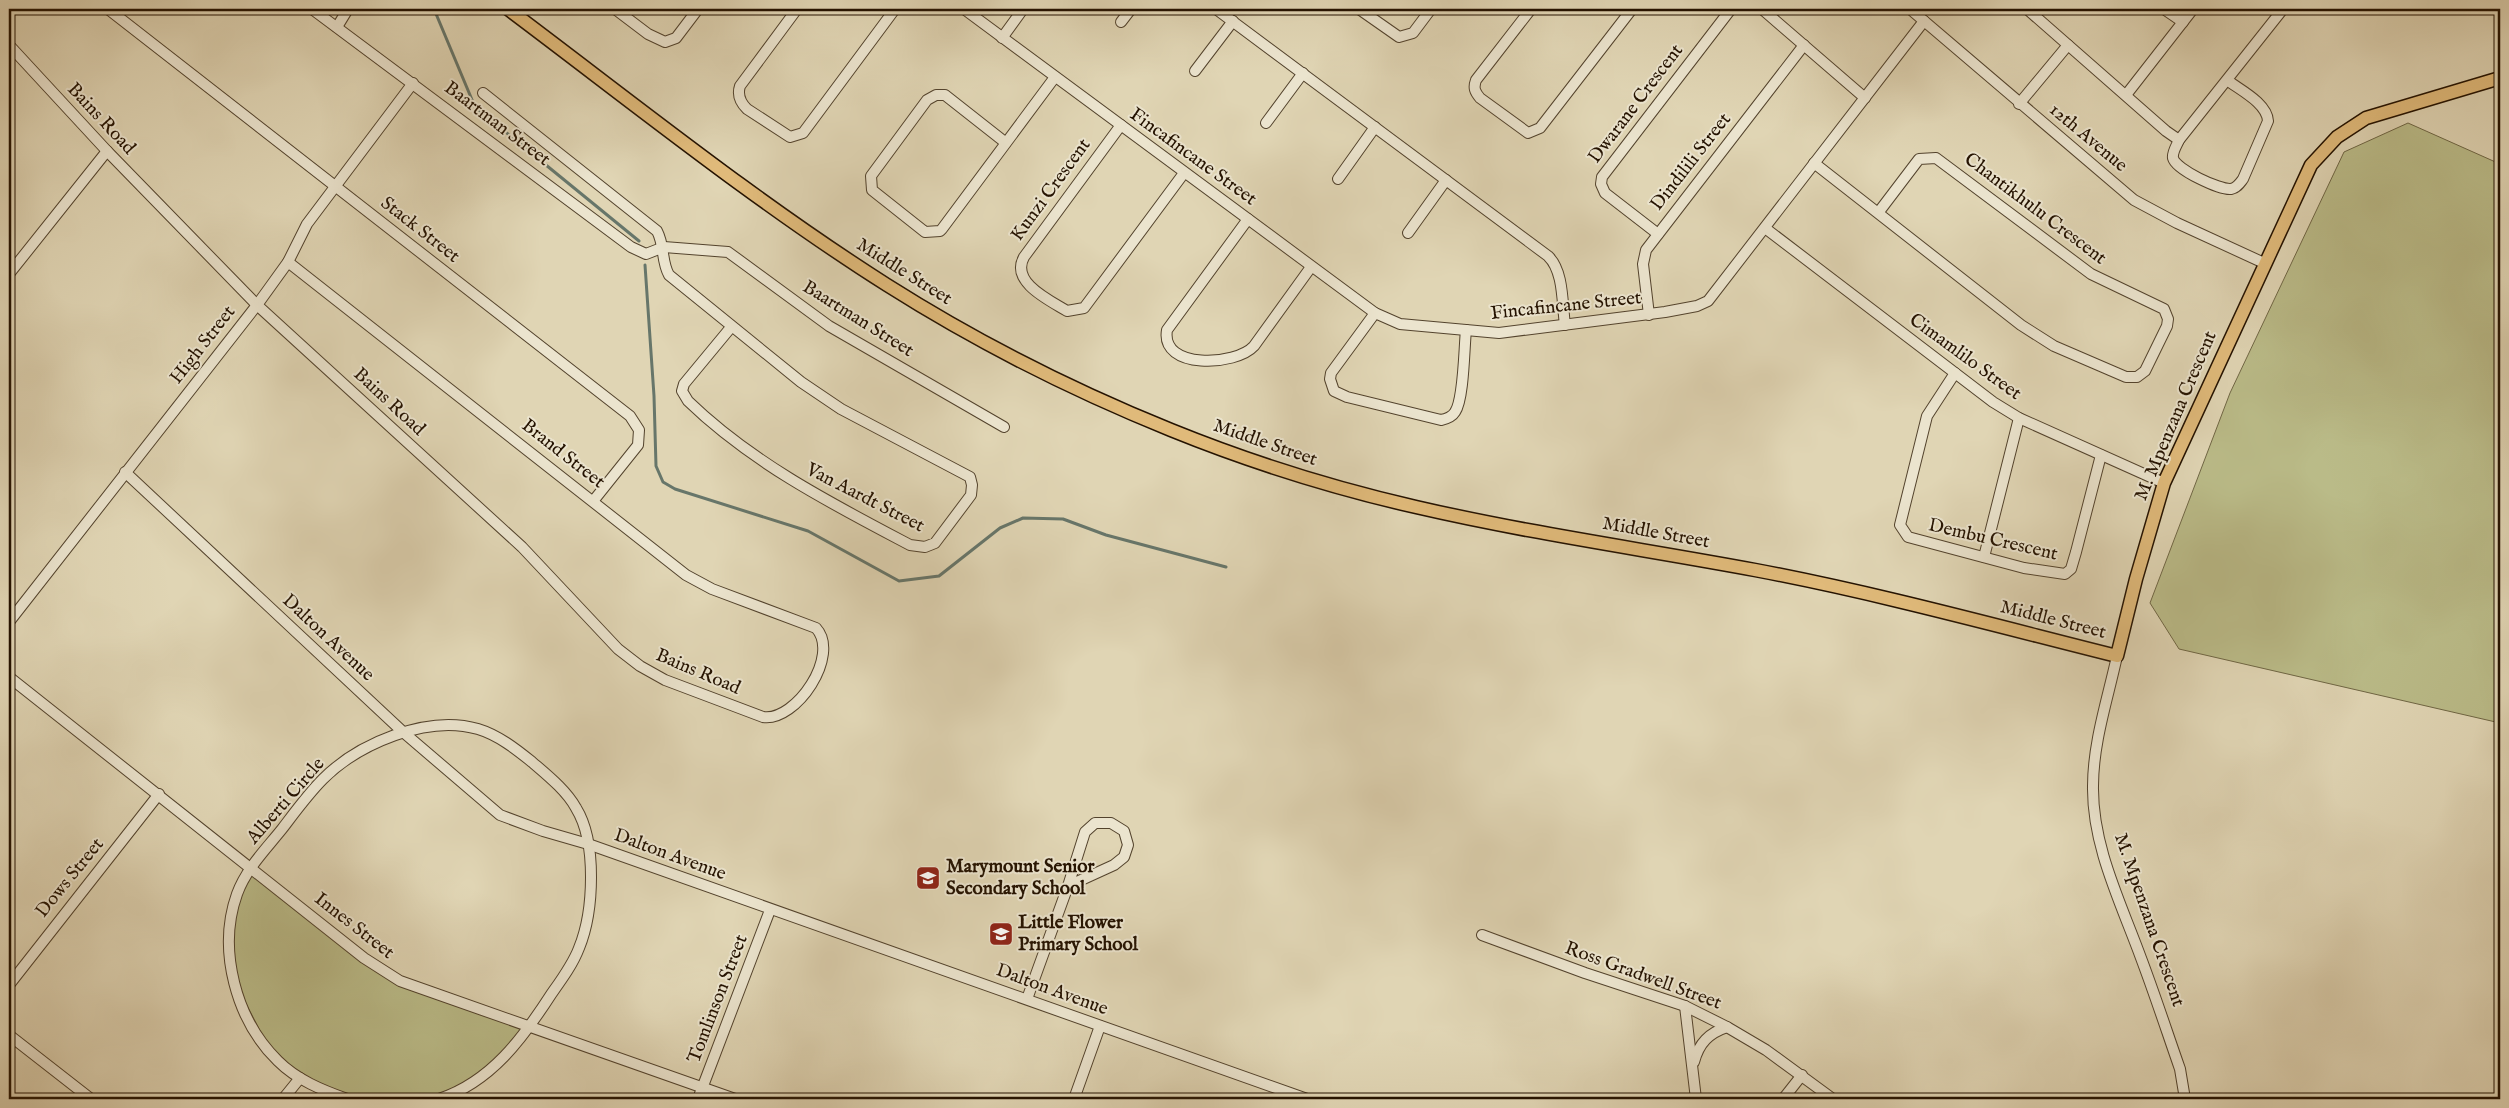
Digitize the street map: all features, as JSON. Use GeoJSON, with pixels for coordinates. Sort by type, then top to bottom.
{"type":"FeatureCollection","features":[{"type":"Feature","properties":{"kind":"main road","name":"Middle Street"},"geometry":{"type":"LineString","coordinates":[[508,9],[796,223],[890,287],[944,320],[1056,379],[1172,431],[1308,478],[1417,508],[1472,520],[1760,571],[1906,603],[2117,656]]}},
{"type":"Feature","properties":{"kind":"main road","name":"M. Mpenzana Crescent"},"geometry":{"type":"LineString","coordinates":[[2117,656],[2136,579],[2164,483],[2264,263],[2311,165],[2337,137],[2366,118],[2500,78]]}},
{"type":"Feature","properties":{"kind":"street","name":"Stack Street"},"geometry":{"type":"LineString","coordinates":[[108,9],[634,420],[640,435],[638,445],[594,500]]}},
{"type":"Feature","properties":{"kind":"street","name":"Baartman Street"},"geometry":{"type":"LineString","coordinates":[[312,9],[413,82],[628,246],[646,254],[664,247],[723,250],[732,254],[829,326],[1004,427]]}},
{"type":"Feature","properties":{"kind":"street"},"geometry":{"type":"LineString","coordinates":[[337,27],[348,9]]}},
{"type":"Feature","properties":{"kind":"street"},"geometry":{"type":"LineString","coordinates":[[615,9],[648,34],[665,42],[676,38],[698,9]]}},
{"type":"Feature","properties":{"kind":"street"},"geometry":{"type":"LineString","coordinates":[[796,9],[740,86],[738,93],[742,104],[790,137],[803,133],[895,9]]}},
{"type":"Feature","properties":{"kind":"street","name":"Fincafincane Street"},"geometry":{"type":"LineString","coordinates":[[964,9],[1375,314],[1400,324],[1500,333],[1649,315],[1697,306],[1708,301],[1924,21]]}},
{"type":"Feature","properties":{"kind":"street"},"geometry":{"type":"LineString","coordinates":[[1002,38],[1023,9]]}},
{"type":"Feature","properties":{"kind":"street"},"geometry":{"type":"LineString","coordinates":[[1121,22],[1130,9]]}},
{"type":"Feature","properties":{"kind":"street"},"geometry":{"type":"LineString","coordinates":[[1216,9],[1554,262],[1558,276],[1565,325]]}},
{"type":"Feature","properties":{"kind":"street"},"geometry":{"type":"LineString","coordinates":[[1359,9],[1399,37],[1413,33],[1431,9]]}},
{"type":"Feature","properties":{"kind":"street"},"geometry":{"type":"LineString","coordinates":[[1531,9],[1476,80],[1475,86],[1475,91],[1480,98],[1528,133],[1540,128],[1632,9]]}},
{"type":"Feature","properties":{"kind":"street","name":"Dwarane Crescent"},"geometry":{"type":"LineString","coordinates":[[1658,234],[1606,193],[1601,187],[1602,177],[1731,9]]}},
{"type":"Feature","properties":{"kind":"street"},"geometry":{"type":"LineString","coordinates":[[1762,9],[1865,98]]}},
{"type":"Feature","properties":{"kind":"street","name":"12th Avenue"},"geometry":{"type":"LineString","coordinates":[[1910,9],[2019,104],[2134,200],[2177,224],[2264,263]]}},
{"type":"Feature","properties":{"kind":"street"},"geometry":{"type":"LineString","coordinates":[[2026,9],[2166,131],[2180,140]]}},
{"type":"Feature","properties":{"kind":"street"},"geometry":{"type":"LineString","coordinates":[[2164,9],[2183,22]]}},
{"type":"Feature","properties":{"kind":"street"},"geometry":{"type":"LineString","coordinates":[[2126,95],[2193,9]]}},
{"type":"Feature","properties":{"kind":"street"},"geometry":{"type":"LineString","coordinates":[[2227,80],[2261,107],[2268,117],[2264,132],[2238,185],[2225,188],[2178,167],[2173,158],[2173,152],[2180,140],[2282,9]]}},
{"type":"Feature","properties":{"kind":"street"},"geometry":{"type":"LineString","coordinates":[[1194,71],[1233,21]]}},
{"type":"Feature","properties":{"kind":"street"},"geometry":{"type":"LineString","coordinates":[[2019,104],[2068,44]]}},
{"type":"Feature","properties":{"kind":"street","name":"Dindilili Street"},"geometry":{"type":"LineString","coordinates":[[1649,315],[1643,261],[1646,250],[1804,45]]}},
{"type":"Feature","properties":{"kind":"street","name":"Bains Road"},"geometry":{"type":"LineString","coordinates":[[9,46],[107,151],[257,305],[522,547],[597,629],[631,659],[665,680],[768,718],[786,712],[808,689],[820,667],[825,649]]}},
{"type":"Feature","properties":{"kind":"street"},"geometry":{"type":"LineString","coordinates":[[1266,124],[1303,73]]}},
{"type":"Feature","properties":{"kind":"street"},"geometry":{"type":"LineString","coordinates":[[1006,143],[945,96],[933,96],[927,100],[871,176],[872,190],[925,232],[938,232],[942,230],[1055,77]]}},
{"type":"Feature","properties":{"kind":"street","name":"High Street"},"geometry":{"type":"LineString","coordinates":[[9,622],[257,305],[288,262],[307,224],[413,82]]}},
{"type":"Feature","properties":{"kind":"street","name":"Baartman Street"},"geometry":{"type":"LineString","coordinates":[[482,92],[657,231],[664,247]]}},
{"type":"Feature","properties":{"kind":"street","name":"Kunzi Crescent"},"geometry":{"type":"LineString","coordinates":[[1121,125],[1024,257],[1021,272],[1022,278],[1029,285],[1067,311],[1084,308],[1184,173]]}},
{"type":"Feature","properties":{"kind":"street"},"geometry":{"type":"LineString","coordinates":[[1338,179],[1375,127]]}},
{"type":"Feature","properties":{"kind":"street"},"geometry":{"type":"LineString","coordinates":[[9,274],[107,151]]}},
{"type":"Feature","properties":{"kind":"street","name":"Chantikhulu Crescent"},"geometry":{"type":"LineString","coordinates":[[1814,163],[1878,213],[2037,336],[2126,377],[2137,377],[2145,371],[2167,326],[2168,319],[2164,309],[2084,270],[1936,158],[1919,159],[1878,213]]}},
{"type":"Feature","properties":{"kind":"street"},"geometry":{"type":"LineString","coordinates":[[1408,233],[1446,180]]}},
{"type":"Feature","properties":{"kind":"street"},"geometry":{"type":"LineString","coordinates":[[1248,219],[1167,330],[1168,341],[1172,349],[1199,362],[1243,356],[1254,346],[1311,267]]}},
{"type":"Feature","properties":{"kind":"street","name":"Cimamlilo Street"},"geometry":{"type":"LineString","coordinates":[[1764,228],[1955,373],[2019,418],[2164,483]]}},
{"type":"Feature","properties":{"kind":"street","name":"Van Aardt Street"},"geometry":{"type":"LineString","coordinates":[[664,247],[664,267],[669,275],[732,326],[801,382],[841,409],[970,477],[972,485],[971,495],[935,543],[929,546],[910,545],[804,488],[780,474],[688,401],[682,391],[684,384],[732,326]]}},
{"type":"Feature","properties":{"kind":"street","name":"Brand Street"},"geometry":{"type":"LineString","coordinates":[[288,262],[700,584],[816,628],[822,636],[825,649]]}},
{"type":"Feature","properties":{"kind":"street"},"geometry":{"type":"LineString","coordinates":[[1375,314],[1333,370],[1330,379],[1334,390],[1347,397],[1441,420],[1452,415],[1456,409],[1461,386],[1466,330]]}},
{"type":"Feature","properties":{"kind":"street","name":"Dembu Crescent"},"geometry":{"type":"LineString","coordinates":[[1955,373],[1926,416],[1900,525],[1904,533],[1915,540],[1984,558],[2058,574],[2068,572],[2076,552],[2101,455]]}},
{"type":"Feature","properties":{"kind":"street"},"geometry":{"type":"LineString","coordinates":[[1984,558],[2019,418]]}},
{"type":"Feature","properties":{"kind":"street","name":"Dalton Avenue"},"geometry":{"type":"LineString","coordinates":[[125,472],[403,732],[502,816],[588,844],[1307,1099]]}},
{"type":"Feature","properties":{"kind":"street","name":"M. Mpenzana Crescent"},"geometry":{"type":"LineString","coordinates":[[2117,656],[2095,757],[2093,788],[2100,842],[2174,1051],[2185,1099]]}},
{"type":"Feature","properties":{"kind":"street","name":"Innes Street"},"geometry":{"type":"LineString","coordinates":[[9,677],[160,794],[364,958],[389,975],[400,981],[735,1099]]}},
{"type":"Feature","properties":{"kind":"street","name":"Alberti Circle"},"geometry":{"type":"LineString","coordinates":[[347,1099],[319,1089],[300,1078],[278,1061],[265,1045],[244,1010],[235,988],[230,928],[237,893],[252,867],[324,778],[351,757],[403,732],[420,728],[457,726],[478,729],[502,740],[540,769],[576,807],[583,823],[588,844],[590,897],[579,949],[530,1026],[504,1059],[483,1076],[452,1095],[439,1099]]}},
{"type":"Feature","properties":{"kind":"street","name":"Dows Street"},"geometry":{"type":"LineString","coordinates":[[9,985],[160,794]]}},
{"type":"Feature","properties":{"kind":"street"},"geometry":{"type":"LineString","coordinates":[[1027,999],[1068,886],[1085,832],[1095,823],[1107,821],[1116,824],[1124,831],[1128,845],[1120,861],[1068,886]]}},
{"type":"Feature","properties":{"kind":"street","name":"Tomlinson Street"},"geometry":{"type":"LineString","coordinates":[[698,1099],[770,910]]}},
{"type":"Feature","properties":{"kind":"street","name":"Ross Gradwell Street"},"geometry":{"type":"LineString","coordinates":[[1482,934],[1585,973],[1685,1006],[1727,1027],[1802,1075],[1833,1099]]}},
{"type":"Feature","properties":{"kind":"street"},"geometry":{"type":"LineString","coordinates":[[1685,1006],[1696,1099]]}},
{"type":"Feature","properties":{"kind":"street"},"geometry":{"type":"LineString","coordinates":[[1074,1099],[1100,1026]]}},
{"type":"Feature","properties":{"kind":"street"},"geometry":{"type":"LineString","coordinates":[[1693,1068],[1698,1049],[1703,1041],[1718,1030],[1727,1027]]}},
{"type":"Feature","properties":{"kind":"street"},"geometry":{"type":"LineString","coordinates":[[9,1035],[91,1099]]}},
{"type":"Feature","properties":{"kind":"street"},"geometry":{"type":"LineString","coordinates":[[1783,1099],[1802,1075]]}},
{"type":"Feature","properties":{"kind":"street"},"geometry":{"type":"LineString","coordinates":[[283,1099],[300,1078]]}},
{"type":"Feature","properties":{"kind":"green space"},"geometry":{"type":"Polygon","coordinates":[[[2408,123],[2500,164],[2500,723],[2179,649],[2150,603],[2230,393],[2344,152],[2408,123]]]}},
{"type":"Feature","properties":{"kind":"green space"},"geometry":{"type":"Polygon","coordinates":[[[245,865],[383,976],[528,1028],[495,1062],[451,1094],[436,1099],[344,1099],[277,1064],[232,976],[235,892],[245,865]]]}},
{"type":"Feature","properties":{"kind":"waterway"},"geometry":{"type":"LineString","coordinates":[[434,9],[475,107],[639,241]]}},
{"type":"Feature","properties":{"kind":"waterway"},"geometry":{"type":"LineString","coordinates":[[645,265],[654,396],[656,466],[663,482],[675,489],[808,531],[899,581],[939,576],[1000,528],[1023,518],[1063,519],[1106,535],[1226,567]]}},
{"type":"Feature","properties":{"kind":"place","name":"Marymount Senior Secondary School"},"geometry":{"type":"Point","coordinates":[928,878]}},
{"type":"Feature","properties":{"kind":"place","name":"Little Flower Primary School"},"geometry":{"type":"Point","coordinates":[1001,934]}}]}
